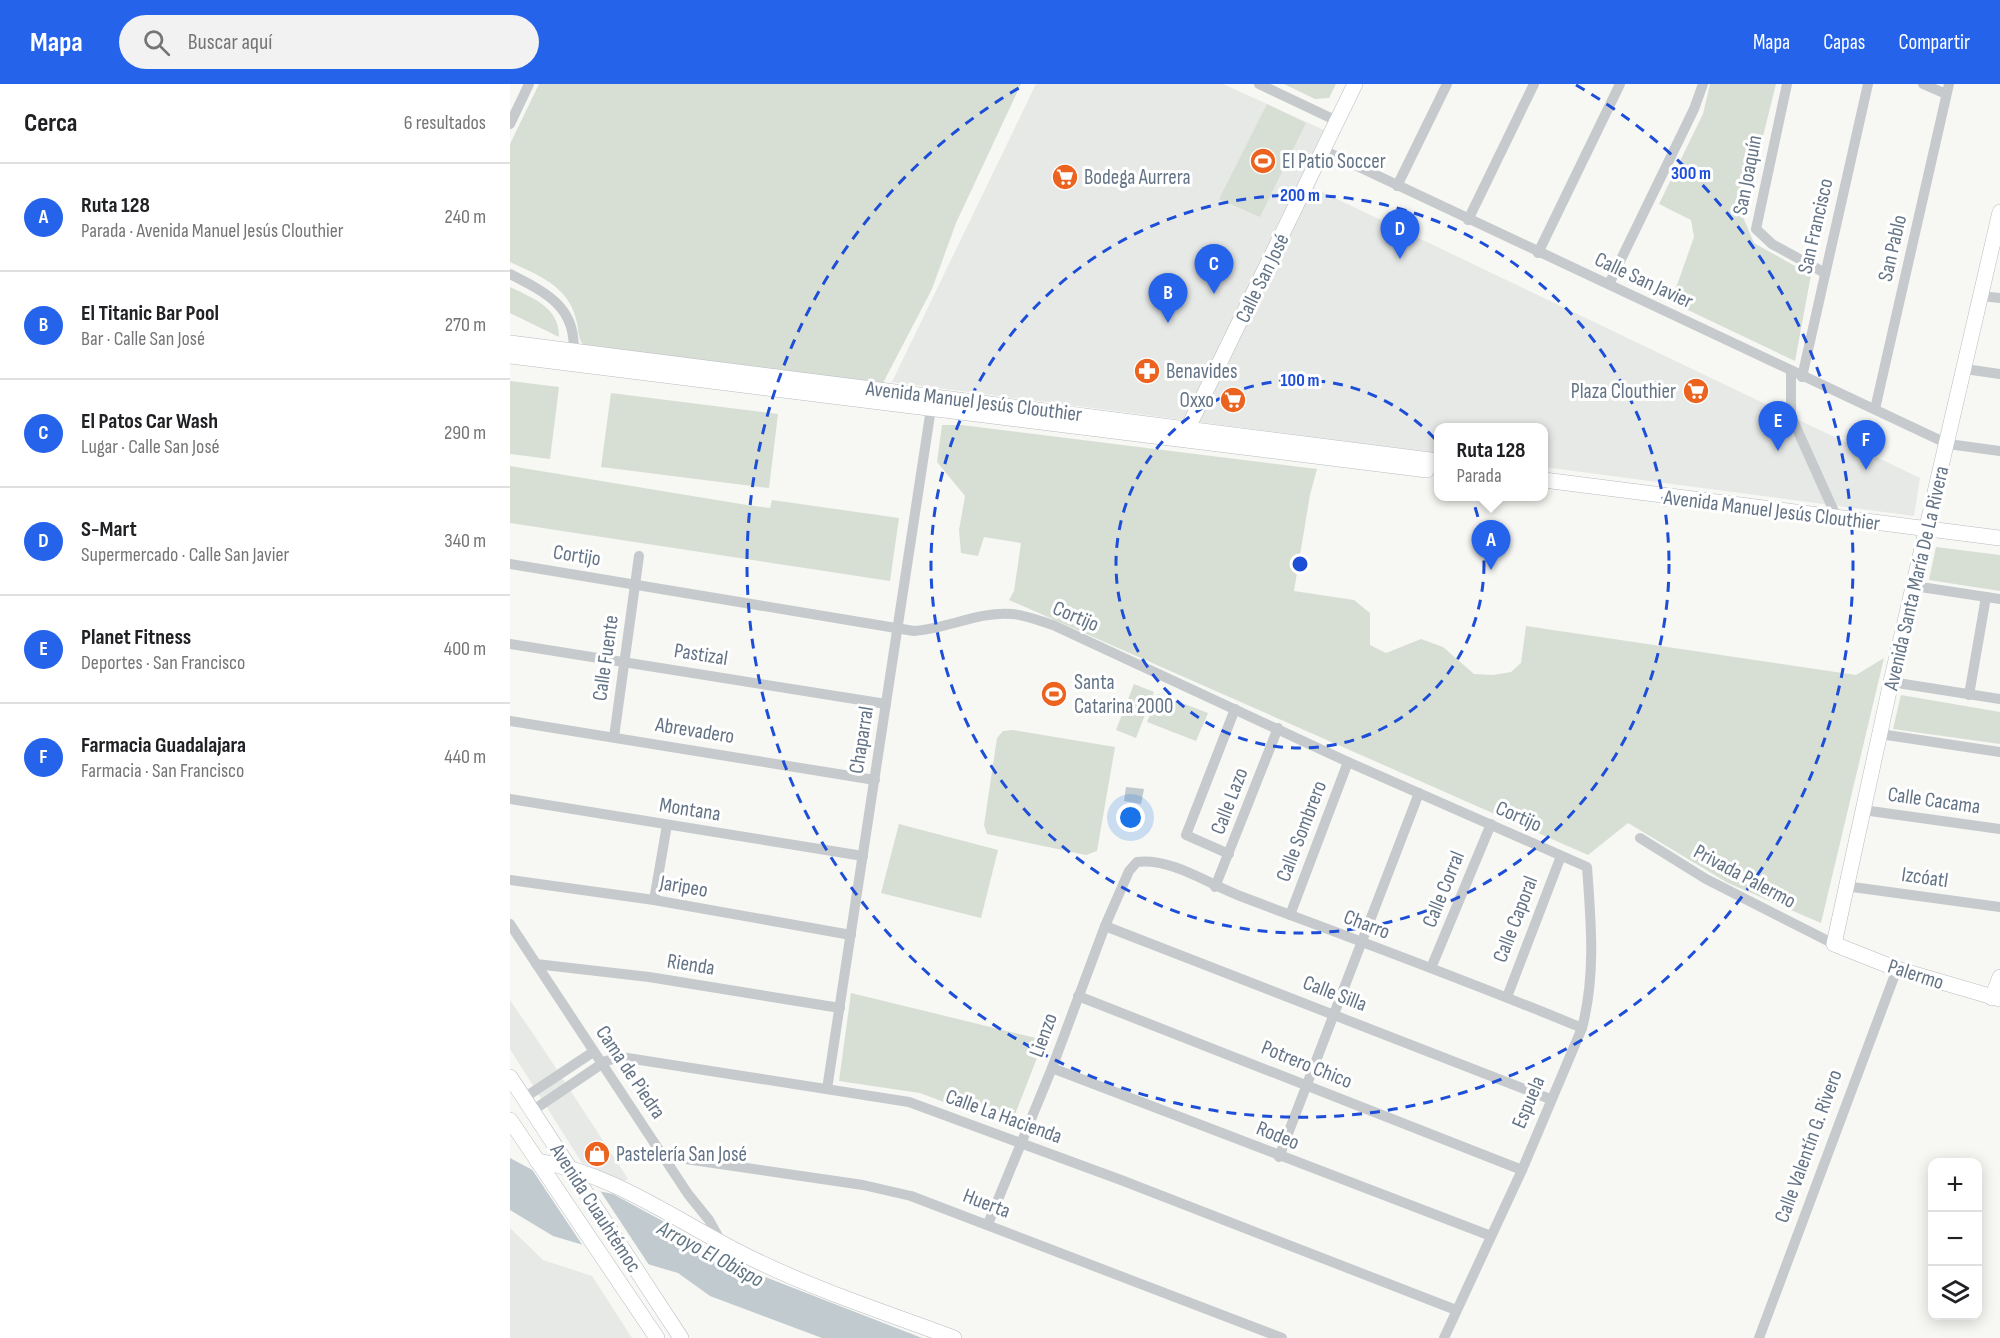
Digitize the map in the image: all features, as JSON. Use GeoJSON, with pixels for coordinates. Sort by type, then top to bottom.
{"type":"FeatureCollection","features":[{"type":"Feature","properties":{"kind":"street"},"geometry":{"type":"LineString","coordinates":[[511,119],[529,84]]}},
{"type":"Feature","properties":{"kind":"street"},"geometry":{"type":"LineString","coordinates":[[1259,84],[1337,121]]}},
{"type":"Feature","properties":{"kind":"street","name":"Calle San José"},"geometry":{"type":"LineString","coordinates":[[1185,434],[1355,84]]}},
{"type":"Feature","properties":{"kind":"street"},"geometry":{"type":"LineString","coordinates":[[1397,186],[1447,84]]}},
{"type":"Feature","properties":{"kind":"street"},"geometry":{"type":"LineString","coordinates":[[1468,220],[1534,84]]}},
{"type":"Feature","properties":{"kind":"street"},"geometry":{"type":"LineString","coordinates":[[1538,253],[1620,84]]}},
{"type":"Feature","properties":{"kind":"street"},"geometry":{"type":"LineString","coordinates":[[1609,284],[1694,109],[1703,84]]}},
{"type":"Feature","properties":{"kind":"street","name":"San Joaquín"},"geometry":{"type":"LineString","coordinates":[[1787,84],[1756,229],[1772,244],[1824,273]]}},
{"type":"Feature","properties":{"kind":"street","name":"San Francisco"},"geometry":{"type":"LineString","coordinates":[[1802,377],[1868,84]]}},
{"type":"Feature","properties":{"kind":"street","name":"San Pablo"},"geometry":{"type":"LineString","coordinates":[[1875,409],[1948,89],[1923,84]]}},
{"type":"Feature","properties":{"kind":"street","name":"Calle San Javier"},"geometry":{"type":"LineString","coordinates":[[1323,150],[1948,444],[2000,451]]}},
{"type":"Feature","properties":{"kind":"street","name":"Avenida Santa María De La Rivera"},"geometry":{"type":"LineString","coordinates":[[1834,944],[1891,682],[2000,216]]}},
{"type":"Feature","properties":{"kind":"street"},"geometry":{"type":"LineString","coordinates":[[510,274],[546,292],[562,307],[570,327],[572,357]]}},
{"type":"Feature","properties":{"kind":"street"},"geometry":{"type":"LineString","coordinates":[[1982,296],[2000,298]]}},
{"type":"Feature","properties":{"kind":"street","name":"Avenida Manuel Jesús Clouthier"},"geometry":{"type":"LineString","coordinates":[[510,344],[572,357],[932,403],[1185,434],[1434,461]]}},
{"type":"Feature","properties":{"kind":"street","name":"Avenida Manuel Jesús Clouthier"},"geometry":{"type":"LineString","coordinates":[[510,356],[572,357]]}},
{"type":"Feature","properties":{"kind":"street"},"geometry":{"type":"LineString","coordinates":[[1965,369],[2000,374]]}},
{"type":"Feature","properties":{"kind":"street"},"geometry":{"type":"LineString","coordinates":[[1791,371],[1791,416],[1837,518]]}},
{"type":"Feature","properties":{"kind":"street","name":"Chaparral"},"geometry":{"type":"LineString","coordinates":[[827,1089],[932,403]]}},
{"type":"Feature","properties":{"kind":"street","name":"Avenida Manuel Jesús Clouthier"},"geometry":{"type":"LineString","coordinates":[[1185,434],[1434,470]]}},
{"type":"Feature","properties":{"kind":"street","name":"Avenida Manuel Jesús Clouthier"},"geometry":{"type":"LineString","coordinates":[[1548,481],[2000,538]]}},
{"type":"Feature","properties":{"kind":"street","name":"Calle Fuente"},"geometry":{"type":"LineString","coordinates":[[614,737],[639,555]]}},
{"type":"Feature","properties":{"kind":"street","name":"Cortijo"},"geometry":{"type":"LineString","coordinates":[[510,564],[898,629],[930,630],[992,615],[1012,614],[1053,625],[1348,762],[1587,867]]}},
{"type":"Feature","properties":{"kind":"street"},"geometry":{"type":"LineString","coordinates":[[1914,586],[2000,599]]}},
{"type":"Feature","properties":{"kind":"street"},"geometry":{"type":"LineString","coordinates":[[1969,695],[1986,597]]}},
{"type":"Feature","properties":{"kind":"street","name":"Pastizal"},"geometry":{"type":"LineString","coordinates":[[510,644],[886,704]]}},
{"type":"Feature","properties":{"kind":"street"},"geometry":{"type":"LineString","coordinates":[[1891,682],[2000,699]]}},
{"type":"Feature","properties":{"kind":"street"},"geometry":{"type":"LineString","coordinates":[[1229,855],[1186,835],[1235,709]]}},
{"type":"Feature","properties":{"kind":"street","name":"Abrevadero"},"geometry":{"type":"LineString","coordinates":[[510,721],[875,780]]}},
{"type":"Feature","properties":{"kind":"street","name":"Calle Lazo"},"geometry":{"type":"LineString","coordinates":[[1215,887],[1278,728]]}},
{"type":"Feature","properties":{"kind":"street"},"geometry":{"type":"LineString","coordinates":[[1880,734],[2000,752]]}},
{"type":"Feature","properties":{"kind":"street","name":"Calle Sombrero"},"geometry":{"type":"LineString","coordinates":[[1290,915],[1348,762]]}},
{"type":"Feature","properties":{"kind":"street"},"geometry":{"type":"LineString","coordinates":[[1279,1157],[1419,793]]}},
{"type":"Feature","properties":{"kind":"street","name":"Montana"},"geometry":{"type":"LineString","coordinates":[[510,799],[863,856]]}},
{"type":"Feature","properties":{"kind":"street","name":"Calle Cacama"},"geometry":{"type":"LineString","coordinates":[[1863,810],[2000,829]]}},
{"type":"Feature","properties":{"kind":"street","name":"Calle Corral"},"geometry":{"type":"LineString","coordinates":[[1431,968],[1491,824]]}},
{"type":"Feature","properties":{"kind":"street"},"geometry":{"type":"LineString","coordinates":[[654,900],[667,825]]}},
{"type":"Feature","properties":{"kind":"street","name":"Privada Palermo"},"geometry":{"type":"LineString","coordinates":[[1640,838],[1706,879],[1834,944]]}},
{"type":"Feature","properties":{"kind":"street","name":"Calle Caporal"},"geometry":{"type":"LineString","coordinates":[[1507,997],[1561,856]]}},
{"type":"Feature","properties":{"kind":"street","name":"Charro"},"geometry":{"type":"LineString","coordinates":[[1137,862],[1150,860],[1164,864],[1215,887],[1507,997],[1582,1028]]}},
{"type":"Feature","properties":{"kind":"street","name":"Lienzo"},"geometry":{"type":"LineString","coordinates":[[988,1224],[1052,1068],[1105,926],[1129,871],[1137,862]]}},
{"type":"Feature","properties":{"kind":"street","name":"Espuela"},"geometry":{"type":"LineString","coordinates":[[1444,1338],[1522,1170],[1550,1099],[1582,1028],[1587,1009],[1593,953],[1587,867]]}},
{"type":"Feature","properties":{"kind":"street","name":"Jaripeo"},"geometry":{"type":"LineString","coordinates":[[510,880],[654,900],[851,935]]}},
{"type":"Feature","properties":{"kind":"street","name":"Izcóatl"},"geometry":{"type":"LineString","coordinates":[[1845,886],[2000,907]]}},
{"type":"Feature","properties":{"kind":"street","name":"Cama de Piedra"},"geometry":{"type":"LineString","coordinates":[[510,924],[601,1064],[665,1155],[705,1225]]}},
{"type":"Feature","properties":{"kind":"street","name":"Calle Silla"},"geometry":{"type":"LineString","coordinates":[[1105,926],[1550,1099]]}},
{"type":"Feature","properties":{"kind":"street","name":"Palermo"},"geometry":{"type":"LineString","coordinates":[[1834,944],[1896,969],[1996,999]]}},
{"type":"Feature","properties":{"kind":"street","name":"Rienda"},"geometry":{"type":"LineString","coordinates":[[536,964],[648,977],[840,1008]]}},
{"type":"Feature","properties":{"kind":"street","name":"Calle Valentín G. Rivero"},"geometry":{"type":"LineString","coordinates":[[1759,1338],[1896,969]]}},
{"type":"Feature","properties":{"kind":"street"},"geometry":{"type":"LineString","coordinates":[[1996,999],[2000,977]]}},
{"type":"Feature","properties":{"kind":"street","name":"Potrero Chico"},"geometry":{"type":"LineString","coordinates":[[1078,996],[1522,1170]]}},
{"type":"Feature","properties":{"kind":"street"},"geometry":{"type":"LineString","coordinates":[[528,1104],[593,1052]]}},
{"type":"Feature","properties":{"kind":"street","name":"Calle La Hacienda"},"geometry":{"type":"LineString","coordinates":[[528,1104],[601,1064],[613,1059],[636,1058],[909,1102],[1021,1142],[1456,1310]]}},
{"type":"Feature","properties":{"kind":"street","name":"Rodeo"},"geometry":{"type":"LineString","coordinates":[[1052,1068],[1151,1104],[1279,1157],[1491,1236]]}},
{"type":"Feature","properties":{"kind":"street","name":"Avenida Cuauhtémoc"},"geometry":{"type":"LineString","coordinates":[[510,1077],[681,1338]]}},
{"type":"Feature","properties":{"kind":"street","name":"Avenida Cuauhtémoc"},"geometry":{"type":"LineString","coordinates":[[510,1120],[657,1338]]}},
{"type":"Feature","properties":{"kind":"street","name":"Huerta"},"geometry":{"type":"LineString","coordinates":[[665,1155],[863,1185],[911,1196],[1282,1338]]}},
{"type":"Feature","properties":{"kind":"street"},"geometry":{"type":"LineString","coordinates":[[541,1166],[572,1171],[705,1225],[720,1240],[752,1259],[804,1282],[954,1338]]}},
{"type":"Feature","properties":{"kind":"shaded area"},"geometry":{"type":"Polygon","coordinates":[[[539,84],[1021,84],[956,223],[932,289],[883,383],[584,346],[580,340],[572,308],[559,290],[510,262],[510,144],[539,84]]]}},
{"type":"Feature","properties":{"kind":"shaded area"},"geometry":{"type":"Polygon","coordinates":[[[1036,84],[1223,84],[1337,136],[1314,188],[1920,478],[1914,516],[1548,468],[1548,423],[1434,423],[1434,452],[892,382],[1036,84]]]}},
{"type":"Feature","properties":{"kind":"shaded area"},"geometry":{"type":"Polygon","coordinates":[[[1284,84],[1336,84],[1329,98],[1315,99],[1284,84]]]}},
{"type":"Feature","properties":{"kind":"shaded area"},"geometry":{"type":"Polygon","coordinates":[[[1710,84],[1776,84],[1743,217],[1754,243],[1811,275],[1795,361],[1671,302],[1694,237],[1691,220],[1659,204],[1703,114],[1710,84]]]}},
{"type":"Feature","properties":{"kind":"shaded area","name":"El Patio Soccer"},"geometry":{"type":"Polygon","coordinates":[[[1267,104],[1306,123],[1260,217],[1219,199],[1267,104]]]}},
{"type":"Feature","properties":{"kind":"shaded area"},"geometry":{"type":"Polygon","coordinates":[[[510,287],[536,300],[550,311],[555,318],[559,337],[510,313],[510,287]]]}},
{"type":"Feature","properties":{"kind":"shaded area"},"geometry":{"type":"Polygon","coordinates":[[[510,381],[559,387],[550,459],[510,454],[510,381]]]}},
{"type":"Feature","properties":{"kind":"shaded area"},"geometry":{"type":"Polygon","coordinates":[[[611,393],[778,414],[769,488],[601,467],[611,393]]]}},
{"type":"Feature","properties":{"kind":"shaded area"},"geometry":{"type":"Polygon","coordinates":[[[942,425],[961,425],[1317,469],[1310,495],[1294,591],[1354,600],[1370,613],[1370,645],[1386,653],[1421,639],[1443,647],[1474,674],[1493,675],[1511,672],[1521,663],[1526,626],[1856,675],[1884,658],[1821,923],[1728,883],[1628,823],[1588,855],[1009,600],[1014,591],[1021,543],[984,537],[978,556],[961,553],[959,530],[965,496],[937,462],[942,425]]]}},
{"type":"Feature","properties":{"kind":"shaded area"},"geometry":{"type":"Polygon","coordinates":[[[510,466],[747,505],[770,508],[772,500],[899,518],[890,581],[510,523],[510,466]]]}},
{"type":"Feature","properties":{"kind":"shaded area"},"geometry":{"type":"Polygon","coordinates":[[[1936,547],[2000,555],[2000,591],[1929,580],[1936,547]]]}},
{"type":"Feature","properties":{"kind":"shaded area"},"geometry":{"type":"Polygon","coordinates":[[[1134,684],[1154,692],[1136,738],[1116,730],[1134,684]]]}},
{"type":"Feature","properties":{"kind":"shaded area"},"geometry":{"type":"Polygon","coordinates":[[[1158,694],[1208,713],[1196,741],[1147,722],[1158,694]]]}},
{"type":"Feature","properties":{"kind":"shaded area"},"geometry":{"type":"Polygon","coordinates":[[[1901,695],[2000,712],[2000,744],[1893,729],[1901,695]]]}},
{"type":"Feature","properties":{"kind":"shaded area"},"geometry":{"type":"Polygon","coordinates":[[[1013,730],[1115,747],[1097,851],[1086,855],[987,834],[984,825],[997,738],[1003,731],[1013,730]]]}},
{"type":"Feature","properties":{"kind":"shaded area"},"geometry":{"type":"Polygon","coordinates":[[[899,824],[998,850],[981,918],[881,893],[899,824]]]}},
{"type":"Feature","properties":{"kind":"shaded area"},"geometry":{"type":"Polygon","coordinates":[[[851,993],[1044,1040],[1010,1127],[920,1093],[839,1081],[851,993]]]}},
{"type":"Feature","properties":{"kind":"shaded area"},"geometry":{"type":"Polygon","coordinates":[[[510,1000],[628,1179],[624,1181],[582,1163],[510,1049],[510,1000]]]}},
{"type":"Feature","properties":{"kind":"shaded area"},"geometry":{"type":"Polygon","coordinates":[[[510,1228],[543,1260],[592,1276],[632,1338],[510,1338],[510,1228]]]}},
{"type":"Feature","properties":{"kind":"water"},"geometry":{"type":"Polygon","coordinates":[[[1126,787],[1144,789],[1141,804],[1124,801],[1126,787]]]}},
{"type":"Feature","properties":{"kind":"water","name":"Arroyo El Obispo"},"geometry":{"type":"Polygon","coordinates":[[[510,1158],[555,1182],[613,1194],[692,1237],[719,1259],[922,1338],[822,1338],[710,1296],[678,1273],[553,1236],[510,1210],[510,1158]]]}},
{"type":"Feature","properties":{"kind":"pier"},"geometry":{"type":"Polygon","coordinates":[[[531,1168],[556,1180],[599,1189],[651,1268],[585,1249],[531,1168]]]}},
{"type":"Feature","properties":{"kind":"place","name":"El Patio Soccer"},"geometry":{"type":"Point","coordinates":[1263,161]}},
{"type":"Feature","properties":{"kind":"place","name":"Bodega Aurrera"},"geometry":{"type":"Point","coordinates":[1065,177]}},
{"type":"Feature","properties":{"kind":"place","name":"S-Mart"},"geometry":{"type":"Point","coordinates":[1400,259]}},
{"type":"Feature","properties":{"kind":"place","name":"El Patos Car Wash"},"geometry":{"type":"Point","coordinates":[1214,294]}},
{"type":"Feature","properties":{"kind":"place","name":"El Titanic Bar Pool"},"geometry":{"type":"Point","coordinates":[1168,323]}},
{"type":"Feature","properties":{"kind":"place","name":"Benavides"},"geometry":{"type":"Point","coordinates":[1147,371]}},
{"type":"Feature","properties":{"kind":"place","name":"Plaza Clouthier"},"geometry":{"type":"Point","coordinates":[1696,391]}},
{"type":"Feature","properties":{"kind":"place","name":"Oxxo"},"geometry":{"type":"Point","coordinates":[1233,400]}},
{"type":"Feature","properties":{"kind":"place","name":"Planet Fitness"},"geometry":{"type":"Point","coordinates":[1778,451]}},
{"type":"Feature","properties":{"kind":"place","name":"Farmacia Guadalajara"},"geometry":{"type":"Point","coordinates":[1866,470]}},
{"type":"Feature","properties":{"kind":"place","name":"Ruta 128"},"geometry":{"type":"Point","coordinates":[1491,570]}},
{"type":"Feature","properties":{"kind":"place","name":"Santa Catarina 2000"},"geometry":{"type":"Point","coordinates":[1054,694]}},
{"type":"Feature","properties":{"kind":"place","name":"Pastelería San José"},"geometry":{"type":"Point","coordinates":[597,1154]}}]}
